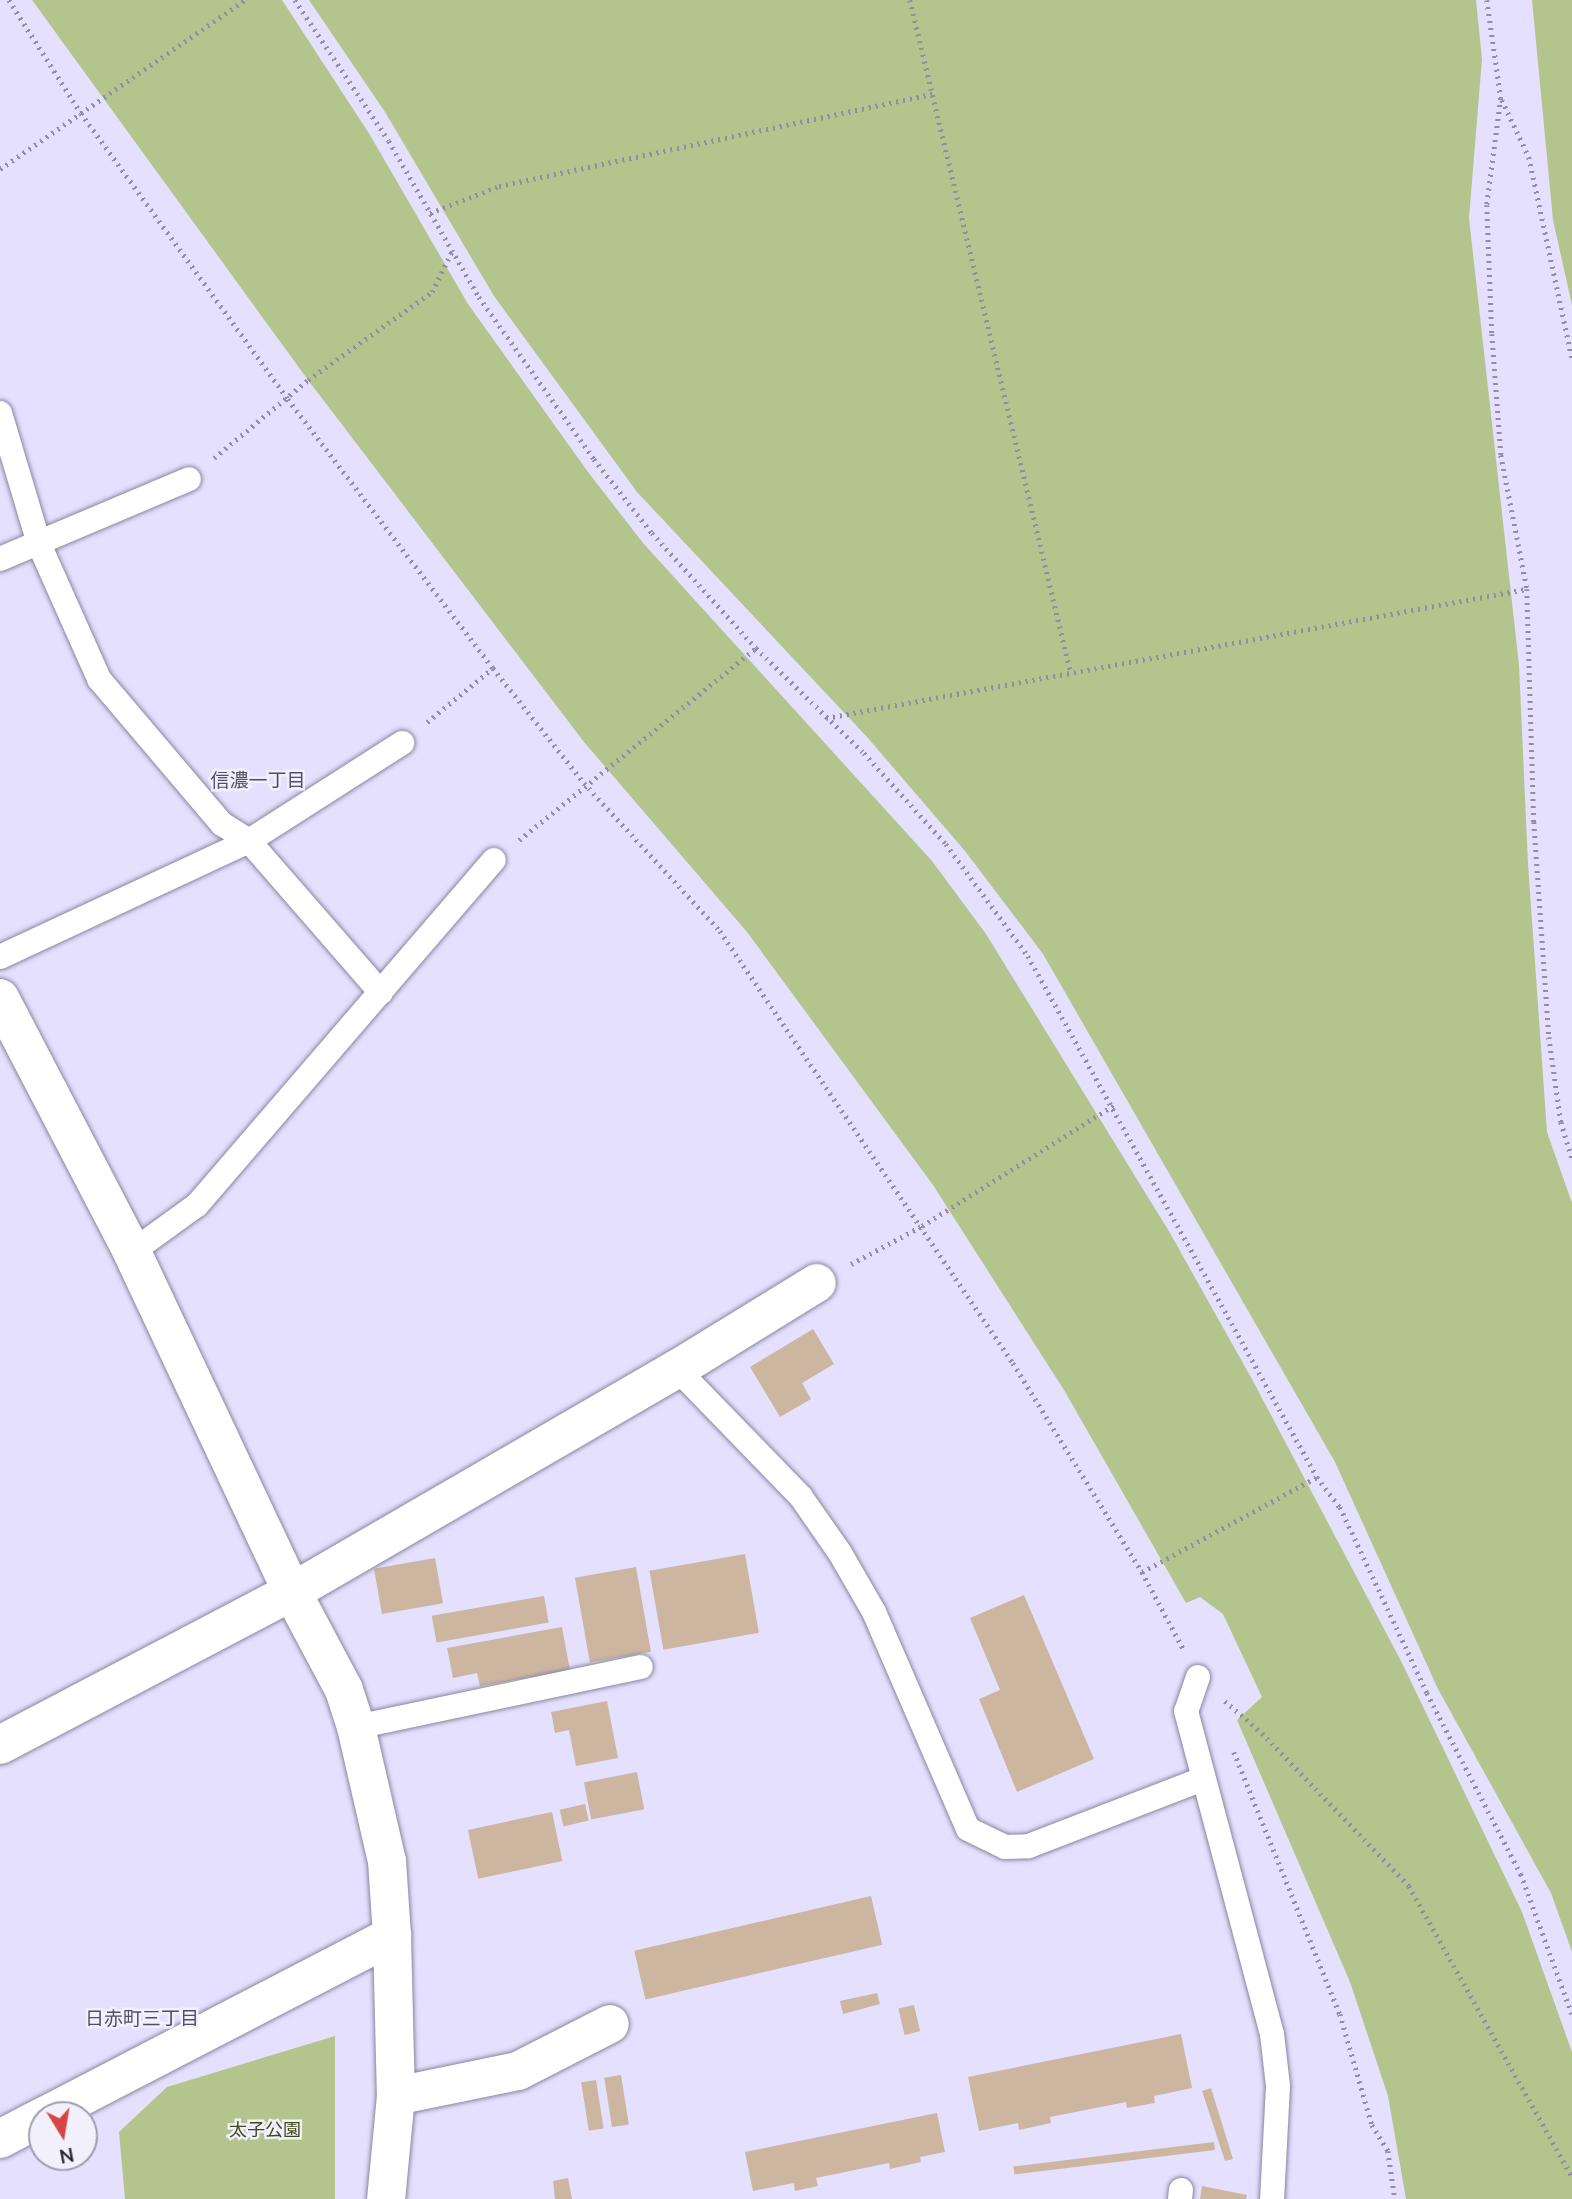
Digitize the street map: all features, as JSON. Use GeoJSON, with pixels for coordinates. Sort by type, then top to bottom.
{"type":"FeatureCollection","features":[{"type":"Feature","properties":{"kind":"street"},"geometry":{"type":"LineString","coordinates":[[0,998],[132,1252],[292,1592],[344,1690],[356,1727],[387,1861],[393,1936],[396,2096],[386,2199]]}},
{"type":"Feature","properties":{"kind":"street"},"geometry":{"type":"LineString","coordinates":[[0,1745],[292,1592],[677,1369],[817,1283]]}},
{"type":"Feature","properties":{"kind":"street"},"geometry":{"type":"LineString","coordinates":[[73,2101],[393,1936]]}},
{"type":"Feature","properties":{"kind":"street"},"geometry":{"type":"LineString","coordinates":[[396,2096],[518,2071],[610,2024]]}},
{"type":"Feature","properties":{"kind":"street"},"geometry":{"type":"LineString","coordinates":[[0,2139],[28,2124]]}},
{"type":"Feature","properties":{"kind":"lane"},"geometry":{"type":"LineString","coordinates":[[0,413],[39,544],[99,679],[222,824],[249,841],[381,993]]}},
{"type":"Feature","properties":{"kind":"lane"},"geometry":{"type":"LineString","coordinates":[[0,559],[189,479]]}},
{"type":"Feature","properties":{"kind":"lane"},"geometry":{"type":"LineString","coordinates":[[0,957],[249,841],[402,743]]}},
{"type":"Feature","properties":{"kind":"lane"},"geometry":{"type":"LineString","coordinates":[[132,1252],[197,1205],[494,860]]}},
{"type":"Feature","properties":{"kind":"lane"},"geometry":{"type":"LineString","coordinates":[[677,1369],[801,1497],[840,1553],[874,1612],[968,1829],[1005,1847],[1029,1846],[1203,1779]]}},
{"type":"Feature","properties":{"kind":"lane"},"geometry":{"type":"LineString","coordinates":[[356,1727],[641,1667]]}},
{"type":"Feature","properties":{"kind":"lane"},"geometry":{"type":"LineString","coordinates":[[1198,1677],[1186,1710],[1272,2034],[1278,2086],[1272,2199]]}},
{"type":"Feature","properties":{"kind":"path"},"geometry":{"type":"LineString","coordinates":[[9,0],[81,113],[288,399],[493,668],[584,783],[720,931],[922,1226],[1142,1572],[1168,1619]]}},
{"type":"Feature","properties":{"kind":"path"},"geometry":{"type":"LineString","coordinates":[[0,169],[81,113],[105,100],[245,0]]}},
{"type":"Feature","properties":{"kind":"path"},"geometry":{"type":"LineString","coordinates":[[295,0],[389,141],[479,297],[594,459],[652,533],[756,648],[908,800],[988,900],[1028,956],[1114,1105],[1317,1477],[1340,1507],[1427,1693],[1521,1874],[1572,2014]]}},
{"type":"Feature","properties":{"kind":"path"},"geometry":{"type":"LineString","coordinates":[[911,0],[1071,673]]}},
{"type":"Feature","properties":{"kind":"path"},"geometry":{"type":"LineString","coordinates":[[1488,0],[1501,98],[1487,205],[1492,334],[1501,455],[1527,589],[1534,822],[1549,1037],[1561,1122],[1572,1158]]}},
{"type":"Feature","properties":{"kind":"path"},"geometry":{"type":"LineString","coordinates":[[430,213],[499,186],[934,93]]}},
{"type":"Feature","properties":{"kind":"path"},"geometry":{"type":"LineString","coordinates":[[1501,98],[1529,157],[1572,358]]}},
{"type":"Feature","properties":{"kind":"path"},"geometry":{"type":"LineString","coordinates":[[189,479],[288,399],[432,292],[452,251]]}},
{"type":"Feature","properties":{"kind":"path"},"geometry":{"type":"LineString","coordinates":[[825,718],[1527,589]]}},
{"type":"Feature","properties":{"kind":"path"},"geometry":{"type":"LineString","coordinates":[[494,860],[584,783],[756,648]]}},
{"type":"Feature","properties":{"kind":"path"},"geometry":{"type":"LineString","coordinates":[[402,743],[493,668]]}},
{"type":"Feature","properties":{"kind":"path"},"geometry":{"type":"LineString","coordinates":[[817,1283],[922,1226],[1114,1105]]}},
{"type":"Feature","properties":{"kind":"path"},"geometry":{"type":"LineString","coordinates":[[1142,1572],[1317,1477]]}},
{"type":"Feature","properties":{"kind":"path"},"geometry":{"type":"LineString","coordinates":[[1198,1677],[1262,1733],[1409,1886],[1572,2176]]}},
{"type":"Feature","properties":{"kind":"path"},"geometry":{"type":"LineString","coordinates":[[1274,1847],[1340,2014],[1372,2125],[1388,2151],[1395,2199]]}},
{"type":"Feature","properties":{"kind":"green space"},"geometry":{"type":"Polygon","coordinates":[[[32,0],[282,0],[370,135],[468,304],[588,472],[643,543],[932,861],[986,934],[1170,1233],[1253,1381],[1401,1661],[1522,1912],[1572,2052],[1572,2199],[1406,2199],[1388,2096],[1350,1982],[1237,1720],[1262,1697],[1223,1614],[1200,1597],[1186,1603],[1064,1390],[933,1185],[747,932],[584,742],[308,380],[32,0]]]}},
{"type":"Feature","properties":{"kind":"green space"},"geometry":{"type":"Polygon","coordinates":[[[309,0],[1476,0],[1482,59],[1469,218],[1519,665],[1528,864],[1547,1132],[1572,1203],[1572,1952],[1551,1893],[1438,1689],[1335,1462],[1043,954],[965,851],[867,737],[637,492],[494,296],[385,112],[309,0]]]}},
{"type":"Feature","properties":{"kind":"green space"},"geometry":{"type":"Polygon","coordinates":[[[1532,0],[1572,0],[1572,305],[1553,220],[1532,0]]]}},
{"type":"Feature","properties":{"kind":"green space","name":"太子公園"},"geometry":{"type":"Polygon","coordinates":[[[335,2036],[335,2199],[125,2199],[119,2132],[167,2087],[335,2036]]]}},
{"type":"Feature","properties":{"kind":"building"},"geometry":{"type":"Polygon","coordinates":[[[813,1329],[834,1364],[802,1383],[811,1399],[780,1417],[750,1367],[813,1329]]]}},
{"type":"Feature","properties":{"kind":"building"},"geometry":{"type":"Polygon","coordinates":[[[745,1554],[759,1633],[663,1650],[649,1571],[745,1554]]]}},
{"type":"Feature","properties":{"kind":"building"},"geometry":{"type":"Polygon","coordinates":[[[435,1558],[443,1603],[382,1614],[374,1569],[435,1558]]]}},
{"type":"Feature","properties":{"kind":"building"},"geometry":{"type":"Polygon","coordinates":[[[636,1567],[651,1652],[590,1662],[575,1578],[636,1567]]]}},
{"type":"Feature","properties":{"kind":"building"},"geometry":{"type":"Polygon","coordinates":[[[1024,1595],[1094,1759],[1017,1792],[979,1699],[1000,1690],[970,1618],[1024,1595]]]}},
{"type":"Feature","properties":{"kind":"building"},"geometry":{"type":"Polygon","coordinates":[[[544,1596],[549,1623],[436,1642],[432,1616],[544,1596]]]}},
{"type":"Feature","properties":{"kind":"building"},"geometry":{"type":"Polygon","coordinates":[[[562,1627],[570,1670],[480,1686],[477,1673],[453,1678],[447,1648],[562,1627]]]}},
{"type":"Feature","properties":{"kind":"building"},"geometry":{"type":"Polygon","coordinates":[[[607,1701],[618,1758],[576,1766],[569,1730],[555,1733],[551,1712],[607,1701]]]}},
{"type":"Feature","properties":{"kind":"building"},"geometry":{"type":"Polygon","coordinates":[[[637,1772],[644,1809],[591,1820],[584,1782],[637,1772]]]}},
{"type":"Feature","properties":{"kind":"building"},"geometry":{"type":"Polygon","coordinates":[[[585,1804],[589,1821],[563,1826],[560,1810],[585,1804]]]}},
{"type":"Feature","properties":{"kind":"building"},"geometry":{"type":"Polygon","coordinates":[[[552,1812],[562,1861],[478,1879],[468,1830],[552,1812]]]}},
{"type":"Feature","properties":{"kind":"building"},"geometry":{"type":"Polygon","coordinates":[[[871,1896],[882,1945],[645,1999],[634,1951],[871,1896]]]}},
{"type":"Feature","properties":{"kind":"building"},"geometry":{"type":"Polygon","coordinates":[[[877,1993],[880,2004],[843,2014],[840,2001],[877,1993]]]}},
{"type":"Feature","properties":{"kind":"building"},"geometry":{"type":"Polygon","coordinates":[[[914,2005],[920,2031],[904,2035],[898,2009],[914,2005]]]}},
{"type":"Feature","properties":{"kind":"building"},"geometry":{"type":"Polygon","coordinates":[[[1181,2034],[1192,2088],[1154,2096],[1155,2103],[1127,2108],[1126,2102],[1050,2117],[1051,2123],[1019,2130],[1018,2123],[979,2131],[968,2077],[1181,2034]]]}},
{"type":"Feature","properties":{"kind":"building"},"geometry":{"type":"Polygon","coordinates":[[[621,2075],[629,2124],[612,2127],[604,2078],[621,2075]]]}},
{"type":"Feature","properties":{"kind":"building"},"geometry":{"type":"Polygon","coordinates":[[[596,2080],[604,2128],[589,2131],[581,2082],[596,2080]]]}},
{"type":"Feature","properties":{"kind":"building"},"geometry":{"type":"Polygon","coordinates":[[[1211,2088],[1233,2159],[1225,2161],[1202,2091],[1211,2088]]]}},
{"type":"Feature","properties":{"kind":"building"},"geometry":{"type":"Polygon","coordinates":[[[937,2113],[945,2152],[920,2157],[921,2162],[890,2169],[889,2163],[816,2178],[818,2186],[795,2191],[794,2183],[753,2191],[745,2152],[937,2113]]]}},
{"type":"Feature","properties":{"kind":"building"},"geometry":{"type":"Polygon","coordinates":[[[1214,2142],[1215,2150],[1014,2175],[1014,2167],[1214,2142]]]}},
{"type":"Feature","properties":{"kind":"building"},"geometry":{"type":"Polygon","coordinates":[[[568,2178],[572,2199],[555,2199],[553,2181],[568,2178]]]}},
{"type":"Feature","properties":{"kind":"building"},"geometry":{"type":"Polygon","coordinates":[[[1202,2186],[1247,2195],[1246,2199],[1200,2199],[1202,2186]]]}},
{"type":"Feature","properties":{"kind":"district","name":"信濃一丁目"},"geometry":{"type":"Point","coordinates":[258,782]}},
{"type":"Feature","properties":{"kind":"district","name":"日赤町三丁目"},"geometry":{"type":"Point","coordinates":[142,2020]}}]}
